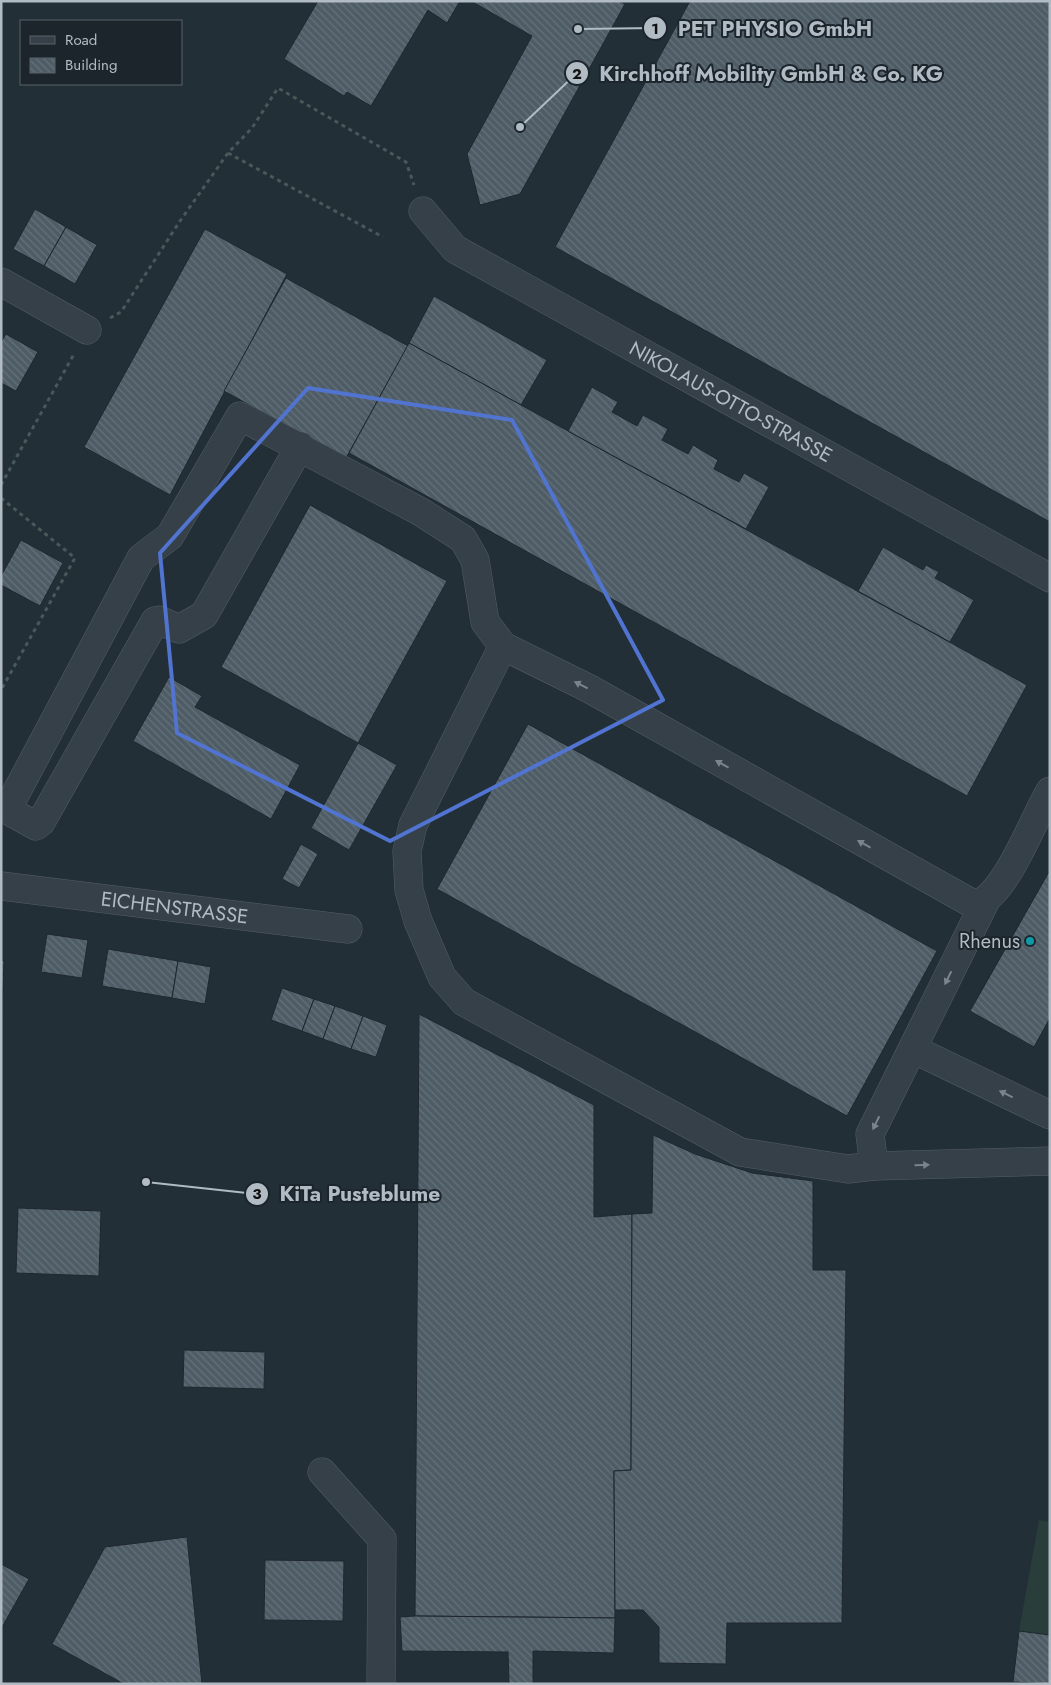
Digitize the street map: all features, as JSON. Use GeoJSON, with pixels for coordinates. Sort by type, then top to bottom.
{"type":"FeatureCollection","features":[{"type":"Feature","properties":{"kind":"street","name":"NIKOLAUS-OTTO-STRASSE"},"geometry":{"type":"LineString","coordinates":[[423,211],[455,249],[1050,578]]}},
{"type":"Feature","properties":{"kind":"street"},"geometry":{"type":"LineString","coordinates":[[1,282],[87,330]]}},
{"type":"Feature","properties":{"kind":"street"},"geometry":{"type":"LineString","coordinates":[[300,446],[204,615],[179,630],[159,620],[155,621],[41,822],[36,826],[11,812],[9,806],[141,558],[170,536],[240,416],[300,446],[421,512],[463,539],[475,560],[485,622],[503,646],[588,688],[975,906],[985,902]]}},
{"type":"Feature","properties":{"kind":"street"},"geometry":{"type":"LineString","coordinates":[[503,646],[413,825],[407,851],[409,890],[418,921],[442,977],[464,1002],[740,1152],[848,1169],[874,1166],[1050,1161]]}},
{"type":"Feature","properties":{"kind":"street"},"geometry":{"type":"LineString","coordinates":[[874,1166],[870,1134],[985,902],[1021,852],[1036,814],[1050,791]]}},
{"type":"Feature","properties":{"kind":"street","name":"EICHENSTRASSE"},"geometry":{"type":"LineString","coordinates":[[1,886],[348,929]]}},
{"type":"Feature","properties":{"kind":"street"},"geometry":{"type":"LineString","coordinates":[[913,1049],[1050,1115]]}},
{"type":"Feature","properties":{"kind":"street"},"geometry":{"type":"LineString","coordinates":[[322,1472],[382,1539],[381,1684]]}},
{"type":"Feature","properties":{"kind":"path"},"geometry":{"type":"LineString","coordinates":[[1,485],[87,330],[121,312],[180,221],[228,153],[252,128],[278,88],[406,162],[423,211]]}},
{"type":"Feature","properties":{"kind":"path"},"geometry":{"type":"LineString","coordinates":[[228,153],[383,237]]}},
{"type":"Feature","properties":{"kind":"path"},"geometry":{"type":"LineString","coordinates":[[1,498],[74,558],[1,690]]}},
{"type":"Feature","properties":{"kind":"highlighted area"},"geometry":{"type":"Polygon","coordinates":[[[308,388],[512,420],[663,700],[390,841],[177,733],[160,553],[308,388]]]}},
{"type":"Feature","properties":{"kind":"green space"},"geometry":{"type":"Polygon","coordinates":[[[1039,1520],[1050,1522],[1050,1635],[1019,1631],[1039,1520]]]}},
{"type":"Feature","properties":{"kind":"building"},"geometry":{"type":"Polygon","coordinates":[[[318,1],[460,1],[447,23],[428,10],[371,106],[347,92],[344,96],[284,59],[318,1]]]}},
{"type":"Feature","properties":{"kind":"building"},"geometry":{"type":"Polygon","coordinates":[[[471,1],[619,1],[625,4],[520,194],[480,205],[467,154],[532,36],[471,1]]]}},
{"type":"Feature","properties":{"kind":"building"},"geometry":{"type":"Polygon","coordinates":[[[690,1],[1050,1],[1050,522],[555,247],[690,1]]]}},
{"type":"Feature","properties":{"kind":"building"},"geometry":{"type":"Polygon","coordinates":[[[35,209],[66,227],[44,266],[13,249],[35,209]]]}},
{"type":"Feature","properties":{"kind":"building"},"geometry":{"type":"Polygon","coordinates":[[[66,227],[97,245],[75,284],[44,266],[66,227]]]}},
{"type":"Feature","properties":{"kind":"building"},"geometry":{"type":"Polygon","coordinates":[[[205,229],[287,274],[170,495],[84,447],[205,229]]]}},
{"type":"Feature","properties":{"kind":"building"},"geometry":{"type":"Polygon","coordinates":[[[286,278],[408,346],[346,458],[224,391],[286,278]]]}},
{"type":"Feature","properties":{"kind":"building"},"geometry":{"type":"Polygon","coordinates":[[[434,296],[547,360],[521,405],[409,343],[434,296]]]}},
{"type":"Feature","properties":{"kind":"building"},"geometry":{"type":"Polygon","coordinates":[[[6,334],[38,352],[16,391],[1,383],[1,342],[6,334]]]}},
{"type":"Feature","properties":{"kind":"building"},"geometry":{"type":"Polygon","coordinates":[[[409,343],[1027,685],[967,796],[349,453],[409,343]]]}},
{"type":"Feature","properties":{"kind":"building"},"geometry":{"type":"Polygon","coordinates":[[[592,387],[618,402],[612,412],[637,426],[643,415],[668,429],[662,440],[688,454],[693,445],[718,460],[714,469],[739,482],[744,473],[769,487],[746,529],[568,431],[592,387]]]}},
{"type":"Feature","properties":{"kind":"building"},"geometry":{"type":"Polygon","coordinates":[[[310,505],[447,581],[358,743],[221,667],[310,505]]]}},
{"type":"Feature","properties":{"kind":"building"},"geometry":{"type":"Polygon","coordinates":[[[21,540],[63,563],[40,606],[1,585],[1,576],[21,540]]]}},
{"type":"Feature","properties":{"kind":"building"},"geometry":{"type":"Polygon","coordinates":[[[883,547],[923,570],[926,565],[939,572],[935,578],[974,600],[950,642],[858,591],[883,547]]]}},
{"type":"Feature","properties":{"kind":"building"},"geometry":{"type":"Polygon","coordinates":[[[169,677],[202,696],[195,707],[300,765],[271,819],[133,741],[169,677]]]}},
{"type":"Feature","properties":{"kind":"building"},"geometry":{"type":"Polygon","coordinates":[[[528,724],[937,951],[847,1116],[437,889],[528,724]]]}},
{"type":"Feature","properties":{"kind":"building"},"geometry":{"type":"Polygon","coordinates":[[[358,743],[397,765],[349,850],[311,828],[358,743]]]}},
{"type":"Feature","properties":{"kind":"building"},"geometry":{"type":"Polygon","coordinates":[[[301,844],[318,854],[299,888],[282,879],[301,844]]]}},
{"type":"Feature","properties":{"kind":"building","name":"Rhenus"},"geometry":{"type":"Polygon","coordinates":[[[1050,870],[1050,1018],[1034,1047],[970,1011],[1050,870]]]}},
{"type":"Feature","properties":{"kind":"building"},"geometry":{"type":"Polygon","coordinates":[[[47,934],[88,940],[82,978],[41,972],[47,934]]]}},
{"type":"Feature","properties":{"kind":"building"},"geometry":{"type":"Polygon","coordinates":[[[108,949],[178,961],[172,998],[102,986],[108,949]]]}},
{"type":"Feature","properties":{"kind":"building"},"geometry":{"type":"Polygon","coordinates":[[[1,960],[4,961],[2,1009],[1,1009],[1,960]]]}},
{"type":"Feature","properties":{"kind":"building"},"geometry":{"type":"Polygon","coordinates":[[[178,961],[211,967],[205,1004],[172,998],[178,961]]]}},
{"type":"Feature","properties":{"kind":"building"},"geometry":{"type":"Polygon","coordinates":[[[282,988],[314,999],[302,1031],[271,1020],[282,988]]]}},
{"type":"Feature","properties":{"kind":"building"},"geometry":{"type":"Polygon","coordinates":[[[314,999],[335,1006],[323,1039],[302,1031],[314,999]]]}},
{"type":"Feature","properties":{"kind":"building"},"geometry":{"type":"Polygon","coordinates":[[[335,1006],[363,1016],[351,1049],[323,1039],[335,1006]]]}},
{"type":"Feature","properties":{"kind":"building"},"geometry":{"type":"Polygon","coordinates":[[[419,1014],[594,1105],[594,1217],[632,1214],[631,1470],[614,1471],[615,1618],[415,1616],[419,1014]]]}},
{"type":"Feature","properties":{"kind":"building"},"geometry":{"type":"Polygon","coordinates":[[[363,1016],[387,1025],[376,1057],[351,1049],[363,1016]]]}},
{"type":"Feature","properties":{"kind":"building"},"geometry":{"type":"Polygon","coordinates":[[[653,1135],[695,1154],[752,1173],[813,1181],[813,1270],[846,1270],[842,1623],[727,1623],[726,1664],[659,1663],[659,1627],[643,1610],[615,1610],[614,1471],[631,1470],[632,1214],[652,1213],[653,1135]]]}},
{"type":"Feature","properties":{"kind":"building"},"geometry":{"type":"Polygon","coordinates":[[[18,1208],[101,1211],[99,1276],[16,1273],[18,1208]]]}},
{"type":"Feature","properties":{"kind":"building"},"geometry":{"type":"Polygon","coordinates":[[[184,1350],[265,1352],[264,1389],[183,1387],[184,1350]]]}},
{"type":"Feature","properties":{"kind":"building"},"geometry":{"type":"Polygon","coordinates":[[[187,1537],[202,1684],[124,1684],[52,1644],[105,1547],[187,1537]]]}},
{"type":"Feature","properties":{"kind":"building"},"geometry":{"type":"Polygon","coordinates":[[[265,1560],[344,1561],[343,1621],[264,1620],[265,1560]]]}},
{"type":"Feature","properties":{"kind":"building"},"geometry":{"type":"Polygon","coordinates":[[[1,1564],[29,1579],[1,1629],[1,1564]]]}},
{"type":"Feature","properties":{"kind":"building"},"geometry":{"type":"Polygon","coordinates":[[[400,1617],[615,1618],[614,1653],[533,1651],[533,1684],[509,1684],[508,1652],[402,1651],[400,1617]]]}},
{"type":"Feature","properties":{"kind":"building"},"geometry":{"type":"Polygon","coordinates":[[[1019,1631],[1050,1635],[1050,1684],[1013,1682],[1019,1631]]]}},
{"type":"Feature","properties":{"kind":"place","name":"PET PHYSIO GmbH"},"geometry":{"type":"Point","coordinates":[578,29]}},
{"type":"Feature","properties":{"kind":"place","name":"Kirchhoff Mobility GmbH & Co. KG"},"geometry":{"type":"Point","coordinates":[520,127]}},
{"type":"Feature","properties":{"kind":"place","name":"Rhenus"},"geometry":{"type":"Point","coordinates":[1030,941]}},
{"type":"Feature","properties":{"kind":"place","name":"KiTa Pusteblume"},"geometry":{"type":"Point","coordinates":[146,1182]}}]}
